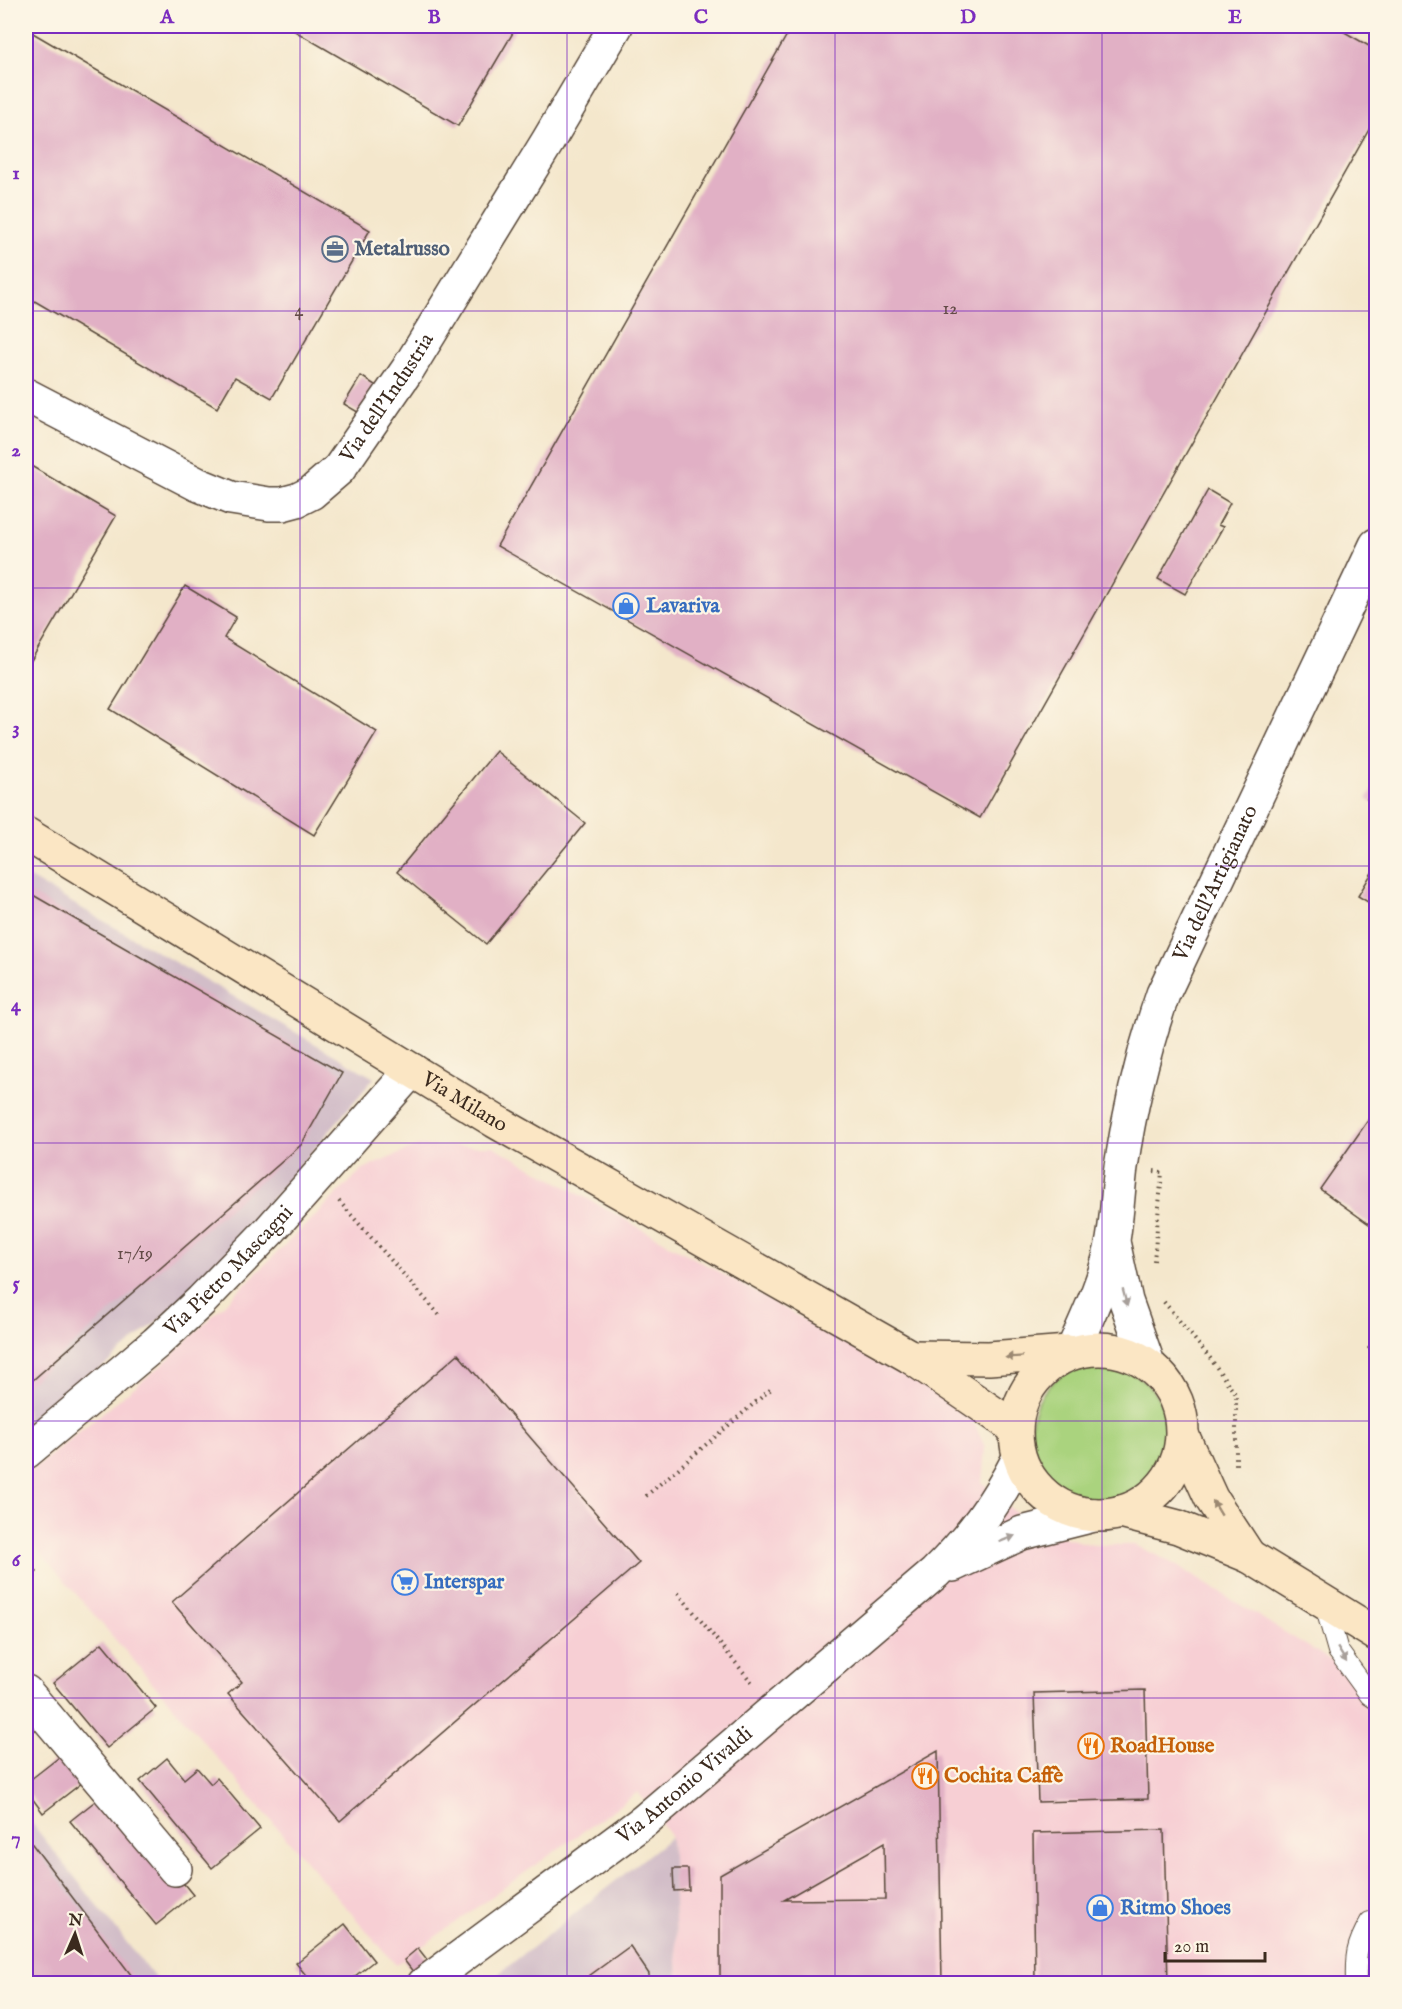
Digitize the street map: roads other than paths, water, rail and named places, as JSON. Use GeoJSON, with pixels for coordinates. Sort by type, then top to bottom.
{"type":"FeatureCollection","features":[{"type":"Feature","properties":{"kind":"main road","name":"Via Milano"},"geometry":{"type":"LineString","coordinates":[[26,834],[495,1121],[911,1357],[1017,1443]]}},
{"type":"Feature","properties":{"kind":"main road"},"geometry":{"type":"LineString","coordinates":[[911,1357],[989,1359],[1098,1348],[1124,1352],[1148,1364],[1168,1383],[1180,1408],[1183,1437],[1211,1498],[1249,1556]]}},
{"type":"Feature","properties":{"kind":"main road"},"geometry":{"type":"LineString","coordinates":[[1072,1352],[1044,1369],[1023,1395],[1017,1443],[1035,1487],[1062,1507],[1178,1527],[1249,1556],[1377,1634]]}},
{"type":"Feature","properties":{"kind":"main road"},"geometry":{"type":"LineString","coordinates":[[1108,1514],[1152,1497],[1174,1469],[1183,1437]]}},
{"type":"Feature","properties":{"kind":"street","name":"Via dell'Industria"},"geometry":{"type":"LineString","coordinates":[[26,395],[197,484],[231,498],[282,504],[311,493],[339,469],[408,369],[616,26]]}},
{"type":"Feature","properties":{"kind":"street","name":"Via dell'Artigianato"},"geometry":{"type":"LineString","coordinates":[[1072,1352],[1097,1292],[1113,1241],[1132,1098],[1163,994],[1377,546]]}},
{"type":"Feature","properties":{"kind":"street","name":"Via Pietro Mascagni"},"geometry":{"type":"LineString","coordinates":[[26,1452],[135,1361],[194,1308],[270,1230],[412,1070]]}},
{"type":"Feature","properties":{"kind":"street","name":"Via dell'Artigianato"},"geometry":{"type":"LineString","coordinates":[[1113,1241],[1126,1301],[1148,1364]]}},
{"type":"Feature","properties":{"kind":"street"},"geometry":{"type":"LineString","coordinates":[[935,1573],[987,1515],[1017,1443]]}},
{"type":"Feature","properties":{"kind":"street"},"geometry":{"type":"LineString","coordinates":[[935,1573],[1022,1533],[1108,1514]]}},
{"type":"Feature","properties":{"kind":"street","name":"Via Antonio Vivaldi"},"geometry":{"type":"LineString","coordinates":[[423,1983],[644,1821],[935,1573]]}},
{"type":"Feature","properties":{"kind":"street"},"geometry":{"type":"LineString","coordinates":[[26,1692],[175,1869]]}},
{"type":"Feature","properties":{"kind":"lane"},"geometry":{"type":"LineString","coordinates":[[1324,1602],[1338,1651],[1370,1695],[1377,1699]]}},
{"type":"Feature","properties":{"kind":"lane"},"geometry":{"type":"LineString","coordinates":[[1356,1983],[1359,1940],[1370,1922],[1377,1921]]}},
{"type":"Feature","properties":{"kind":"place","name":"Metalrusso"},"geometry":{"type":"Point","coordinates":[335,249]}},
{"type":"Feature","properties":{"kind":"place","name":"Lavariva"},"geometry":{"type":"Point","coordinates":[626,606]}},
{"type":"Feature","properties":{"kind":"place","name":"Interspar"},"geometry":{"type":"Point","coordinates":[405,1582]}},
{"type":"Feature","properties":{"kind":"place","name":"RoadHouse"},"geometry":{"type":"Point","coordinates":[1091,1746]}},
{"type":"Feature","properties":{"kind":"place","name":"Cochita Caffè"},"geometry":{"type":"Point","coordinates":[925,1776]}},
{"type":"Feature","properties":{"kind":"place","name":"Ritmo Shoes"},"geometry":{"type":"Point","coordinates":[1100,1908]}}]}
